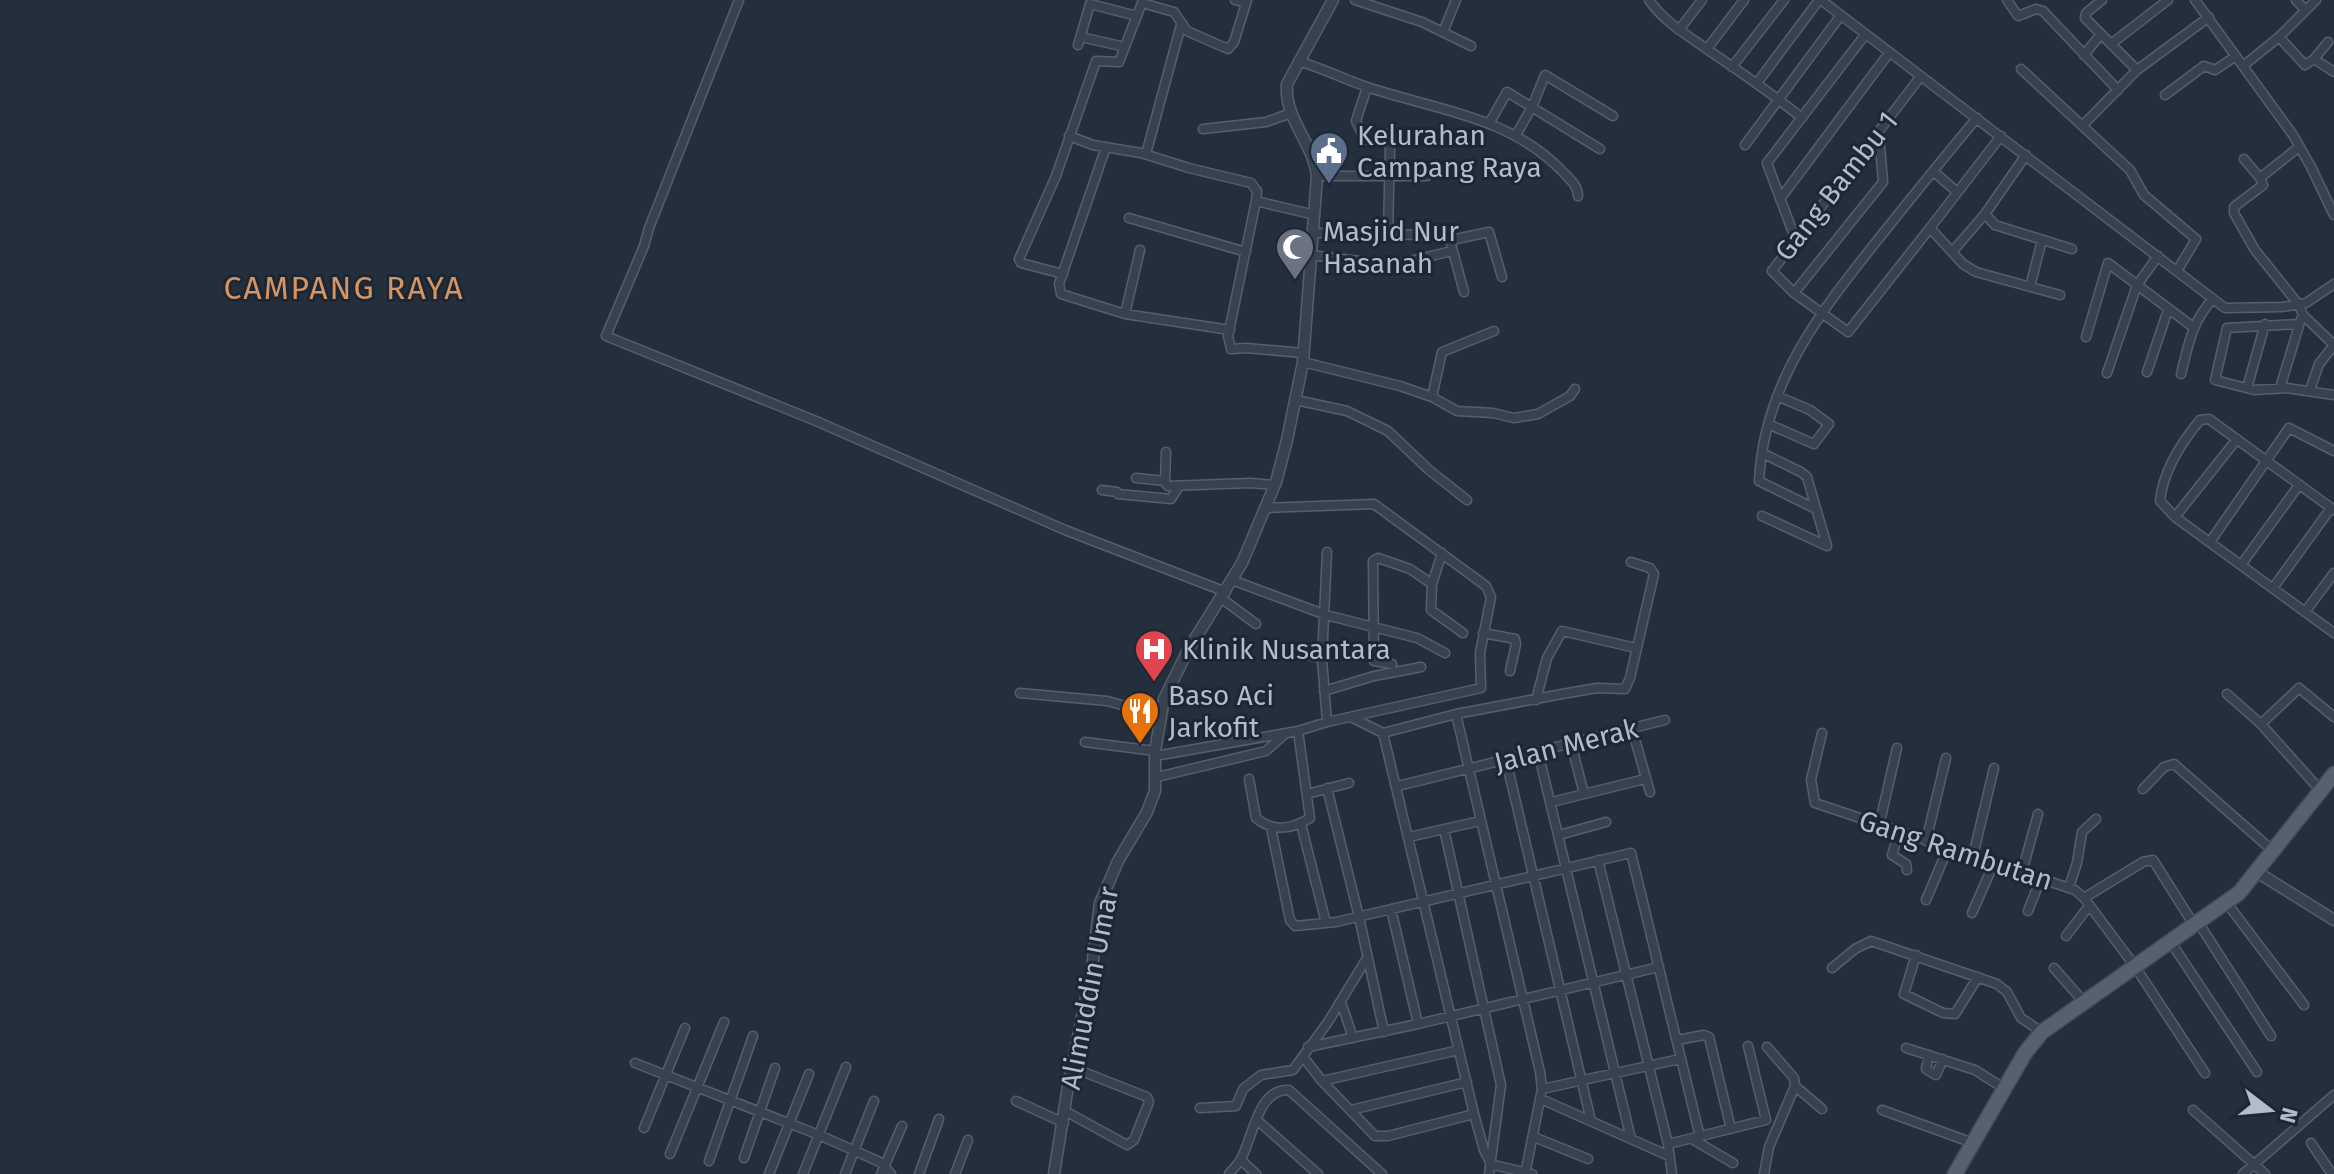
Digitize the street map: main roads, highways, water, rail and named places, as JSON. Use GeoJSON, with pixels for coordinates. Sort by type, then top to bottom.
{"type":"FeatureCollection","features":[{"type":"Feature","properties":{"kind":"main road"},"geometry":{"type":"LineString","coordinates":[[1960,1172],[1973,1143],[2042,1032],[2239,893],[2334,774]]}},
{"type":"Feature","properties":{"kind":"place","name":"Kelurahan Campang Raya"},"geometry":{"type":"Point","coordinates":[1329,185]}},
{"type":"Feature","properties":{"kind":"place","name":"Masjid Nur Hasanah"},"geometry":{"type":"Point","coordinates":[1295,281]}},
{"type":"Feature","properties":{"kind":"place","name":"Klinik Nusantara"},"geometry":{"type":"Point","coordinates":[1154,683]}},
{"type":"Feature","properties":{"kind":"place","name":"Baso Aci Jarkofit"},"geometry":{"type":"Point","coordinates":[1140,745]}},
{"type":"Feature","properties":{"kind":"district","name":"CAMPANG RAYA"},"geometry":{"type":"Point","coordinates":[344,288]}}]}
